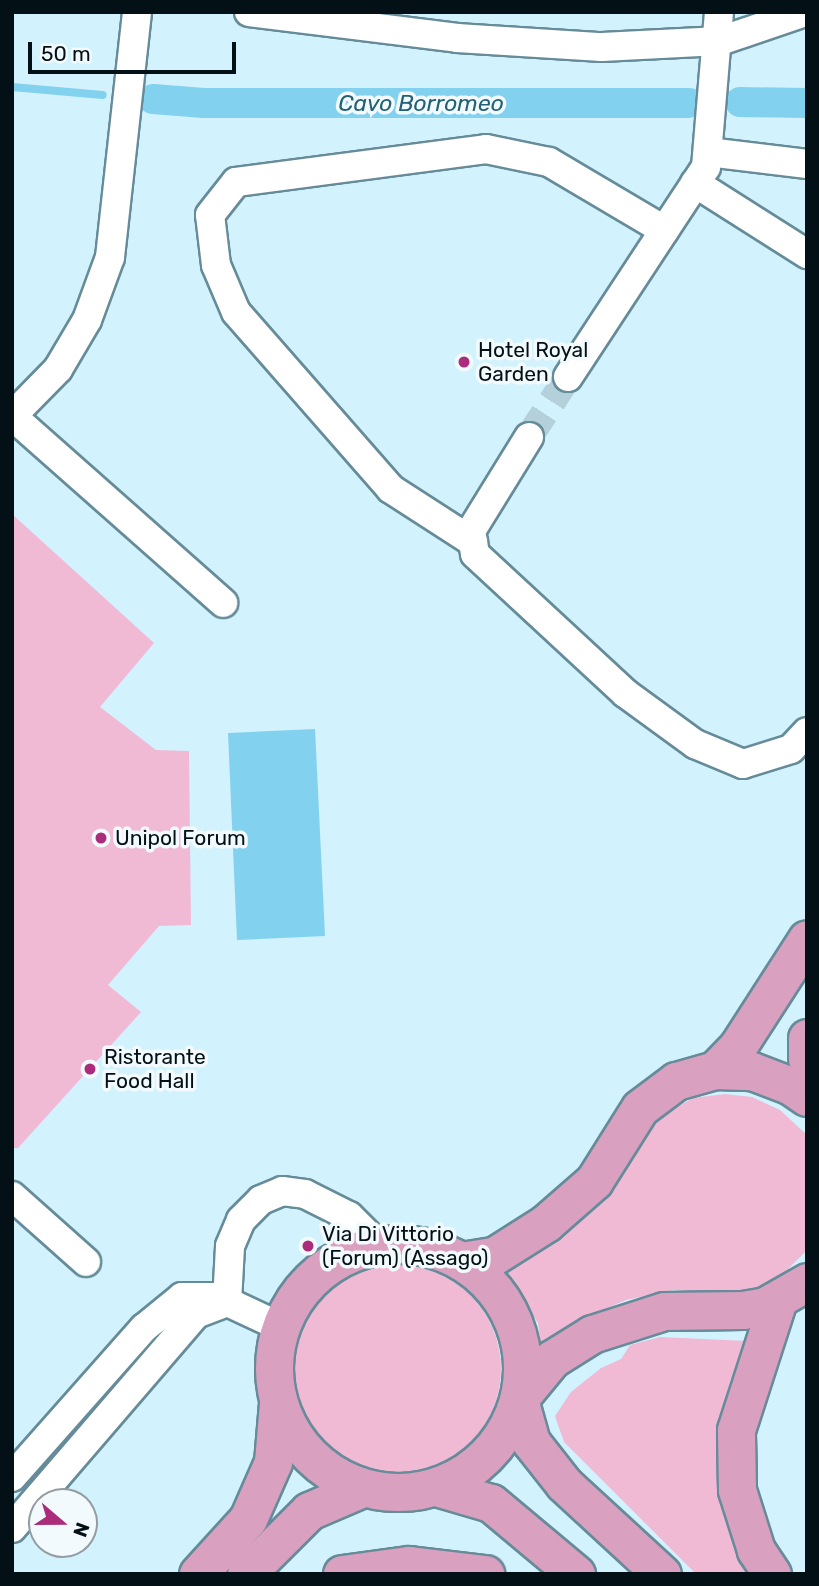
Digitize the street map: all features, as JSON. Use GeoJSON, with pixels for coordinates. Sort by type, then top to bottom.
{"type":"FeatureCollection","features":[{"type":"Feature","properties":{"kind":"main road"},"geometry":{"type":"LineString","coordinates":[[715,1070],[738,1046],[807,939]]}},
{"type":"Feature","properties":{"kind":"main road"},"geometry":{"type":"LineString","coordinates":[[807,1038],[807,1059]]}},
{"type":"Feature","properties":{"kind":"main road"},"geometry":{"type":"LineString","coordinates":[[461,1261],[494,1256],[546,1223],[594,1181],[640,1108],[656,1093],[676,1081],[715,1070],[769,1075],[807,1097]]}},
{"type":"Feature","properties":{"kind":"main road"},"geometry":{"type":"LineString","coordinates":[[198,1574],[248,1518],[273,1462],[278,1401],[274,1359],[281,1327],[292,1304],[318,1273],[350,1253],[378,1245],[421,1246],[461,1261],[492,1287],[517,1332],[522,1355],[519,1399],[531,1442],[564,1484],[662,1574]]}},
{"type":"Feature","properties":{"kind":"main road"},"geometry":{"type":"LineString","coordinates":[[278,1401],[289,1428],[312,1459],[334,1475],[363,1488],[393,1493],[436,1487],[474,1467],[492,1450],[519,1399],[552,1359],[610,1327],[664,1311],[743,1311],[793,1291]]}},
{"type":"Feature","properties":{"kind":"main road"},"geometry":{"type":"LineString","coordinates":[[772,1574],[757,1550],[737,1490],[736,1430],[793,1291]]}},
{"type":"Feature","properties":{"kind":"main road"},"geometry":{"type":"LineString","coordinates":[[436,1487],[491,1503],[576,1574]]}},
{"type":"Feature","properties":{"kind":"main road"},"geometry":{"type":"LineString","coordinates":[[246,1574],[309,1511],[363,1488]]}},
{"type":"Feature","properties":{"kind":"main road"},"geometry":{"type":"LineString","coordinates":[[342,1574],[409,1564],[485,1574]]}},
{"type":"Feature","properties":{"kind":"street"},"geometry":{"type":"LineString","coordinates":[[137,12],[110,257],[88,320],[58,369],[12,416],[223,603]]}},
{"type":"Feature","properties":{"kind":"street"},"geometry":{"type":"LineString","coordinates":[[249,12],[457,38],[602,47],[720,41],[805,12]]}},
{"type":"Feature","properties":{"kind":"street"},"geometry":{"type":"LineString","coordinates":[[568,377],[706,167],[720,41],[719,12]]}},
{"type":"Feature","properties":{"kind":"street"},"geometry":{"type":"LineString","coordinates":[[473,542],[391,489],[236,312],[216,265],[210,215],[236,182],[486,149],[549,162],[664,230]]}},
{"type":"Feature","properties":{"kind":"street"},"geometry":{"type":"LineString","coordinates":[[708,152],[794,162],[807,178]]}},
{"type":"Feature","properties":{"kind":"street"},"geometry":{"type":"LineString","coordinates":[[695,183],[807,254]]}},
{"type":"Feature","properties":{"kind":"street"},"geometry":{"type":"LineString","coordinates":[[529,437],[471,531],[475,554],[625,693],[695,744],[743,764],[790,749],[807,732]]}},
{"type":"Feature","properties":{"kind":"street"},"geometry":{"type":"LineString","coordinates":[[227,1302],[230,1246],[241,1220],[261,1200],[282,1191],[305,1194],[349,1216],[378,1245]]}},
{"type":"Feature","properties":{"kind":"street"},"geometry":{"type":"LineString","coordinates":[[12,1196],[86,1262]]}},
{"type":"Feature","properties":{"kind":"street"},"geometry":{"type":"LineString","coordinates":[[12,1477],[144,1328],[182,1297],[196,1295],[227,1302],[281,1327]]}},
{"type":"Feature","properties":{"kind":"street"},"geometry":{"type":"LineString","coordinates":[[12,1528],[196,1314],[227,1302]]}},
{"type":"Feature","properties":{"kind":"shaded area","name":"Unipol Forum"},"geometry":{"type":"Polygon","coordinates":[[[12,514],[154,643],[100,707],[156,750],[189,751],[191,925],[159,926],[108,985],[141,1012],[18,1148],[12,1148],[12,514]]]}},
{"type":"Feature","properties":{"kind":"shaded area"},"geometry":{"type":"Polygon","coordinates":[[[725,1094],[752,1097],[780,1110],[806,1134],[807,1250],[777,1280],[741,1294],[673,1290],[626,1300],[574,1322],[541,1348],[538,1323],[503,1271],[547,1247],[598,1204],[622,1175],[643,1134],[663,1115],[693,1098],[725,1094]]]}},
{"type":"Feature","properties":{"kind":"shaded area"},"geometry":{"type":"Polygon","coordinates":[[[397,1265],[437,1273],[455,1282],[471,1295],[484,1311],[493,1329],[501,1369],[493,1409],[484,1427],[471,1443],[455,1456],[437,1465],[397,1473],[357,1465],[339,1456],[323,1443],[310,1427],[301,1409],[293,1369],[301,1329],[310,1311],[323,1295],[339,1282],[357,1273],[397,1265]]]}},
{"type":"Feature","properties":{"kind":"shaded area"},"geometry":{"type":"Polygon","coordinates":[[[660,1337],[748,1341],[730,1381],[722,1417],[750,1574],[696,1574],[564,1442],[555,1416],[571,1392],[601,1368],[621,1359],[630,1345],[660,1337]]]}},
{"type":"Feature","properties":{"kind":"water"},"geometry":{"type":"Polygon","coordinates":[[[315,729],[325,936],[237,940],[228,733],[315,729]]]}},
{"type":"Feature","properties":{"kind":"waterway","name":"Cavo Borromeo"},"geometry":{"type":"LineString","coordinates":[[12,87],[103,95]]}},
{"type":"Feature","properties":{"kind":"waterway","name":"Cavo Borromeo"},"geometry":{"type":"LineString","coordinates":[[153,99],[204,103],[689,103]]}},
{"type":"Feature","properties":{"kind":"waterway","name":"Cavo Borromeo"},"geometry":{"type":"LineString","coordinates":[[740,102],[807,103]]}},
{"type":"Feature","properties":{"kind":"tunnel"},"geometry":{"type":"LineString","coordinates":[[529,437],[568,377]]}},
{"type":"Feature","properties":{"kind":"place","name":"Hotel Royal Garden"},"geometry":{"type":"Point","coordinates":[464,362]}},
{"type":"Feature","properties":{"kind":"place","name":"Unipol Forum"},"geometry":{"type":"Point","coordinates":[101,838]}},
{"type":"Feature","properties":{"kind":"place","name":"Ristorante Food Hall"},"geometry":{"type":"Point","coordinates":[90,1069]}},
{"type":"Feature","properties":{"kind":"place","name":"Via Di Vittorio (Forum) (Assago)"},"geometry":{"type":"Point","coordinates":[308,1246]}}]}
